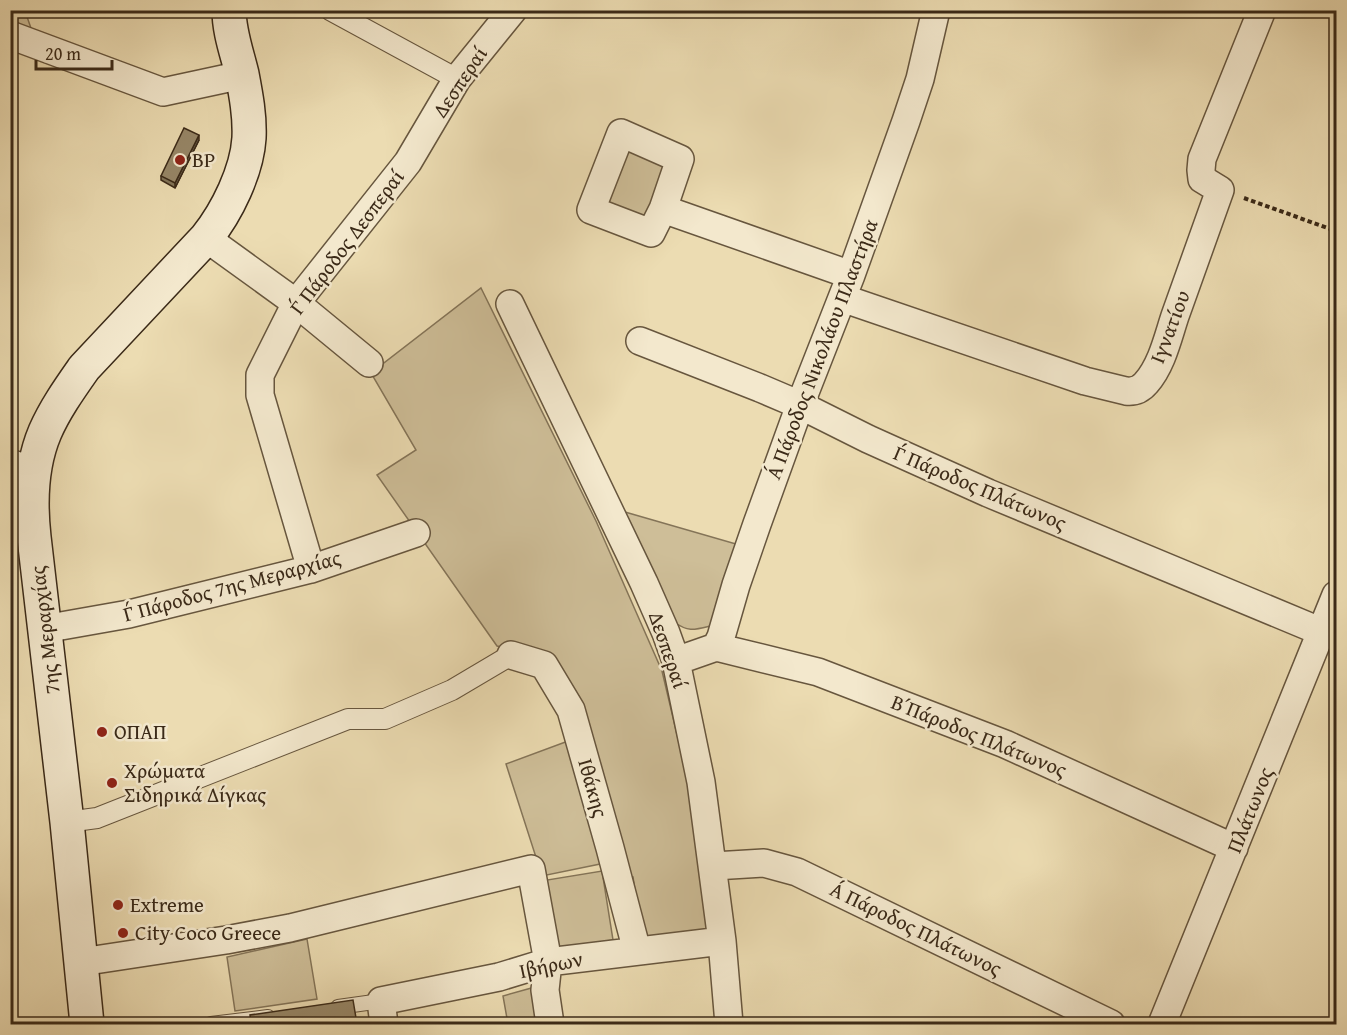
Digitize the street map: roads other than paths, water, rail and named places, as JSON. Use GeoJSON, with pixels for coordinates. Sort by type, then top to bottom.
{"type":"FeatureCollection","features":[{"type":"Feature","properties":{"kind":"main road","name":"7ης Μεραρχίας"},"geometry":{"type":"LineString","coordinates":[[87,1024],[67,822],[32,522],[32,490],[23,468],[38,455],[46,429],[84,368],[206,238],[230,200],[247,151],[249,111],[226,14]]}},
{"type":"Feature","properties":{"kind":"street"},"geometry":{"type":"LineString","coordinates":[[330,10],[457,79]]}},
{"type":"Feature","properties":{"kind":"street","name":"Δεσπεραί"},"geometry":{"type":"LineString","coordinates":[[430,126],[457,79],[513,10]]}},
{"type":"Feature","properties":{"kind":"street","name":"Α΄ Πάροδος Νικολάου Πλαστήρα"},"geometry":{"type":"LineString","coordinates":[[716,647],[757,524],[916,90],[936,10]]}},
{"type":"Feature","properties":{"kind":"street","name":"Ιγνατίου"},"geometry":{"type":"LineString","coordinates":[[663,209],[846,286],[1085,381],[1131,392],[1145,384],[1163,351],[1220,190],[1203,179],[1202,159],[1262,10]]}},
{"type":"Feature","properties":{"kind":"street"},"geometry":{"type":"LineString","coordinates":[[10,36],[163,92],[242,75]]}},
{"type":"Feature","properties":{"kind":"street","name":"Γ΄ Πάροδος Δεσπεραί"},"geometry":{"type":"LineString","coordinates":[[311,569],[260,395],[260,375],[296,303],[408,162],[430,126]]}},
{"type":"Feature","properties":{"kind":"street"},"geometry":{"type":"LineString","coordinates":[[206,238],[296,303],[369,363]]}},
{"type":"Feature","properties":{"kind":"street","name":"Δεσπεραί"},"geometry":{"type":"LineString","coordinates":[[510,304],[644,583],[676,661],[702,782],[723,941],[729,1024]]}},
{"type":"Feature","properties":{"kind":"street","name":"Γ΄ Πάροδος Πλάτωνος"},"geometry":{"type":"LineString","coordinates":[[640,341],[800,405],[868,439],[988,493],[1322,632]]}},
{"type":"Feature","properties":{"kind":"street","name":"Γ΄ Πάροδος 7ης Μεραρχίας"},"geometry":{"type":"LineString","coordinates":[[44,629],[129,614],[311,569],[416,533]]}},
{"type":"Feature","properties":{"kind":"street","name":"Πλάτωνος"},"geometry":{"type":"LineString","coordinates":[[1162,1024],[1336,595]]}},
{"type":"Feature","properties":{"kind":"street"},"geometry":{"type":"LineString","coordinates":[[676,661],[716,647]]}},
{"type":"Feature","properties":{"kind":"street","name":"Β΄ Πάροδος Πλάτωνος"},"geometry":{"type":"LineString","coordinates":[[716,647],[818,672],[983,735],[1234,848]]}},
{"type":"Feature","properties":{"kind":"street"},"geometry":{"type":"LineString","coordinates":[[67,822],[97,818],[348,719],[385,719],[452,690],[511,655]]}},
{"type":"Feature","properties":{"kind":"street","name":"Ιθάκης"},"geometry":{"type":"LineString","coordinates":[[511,655],[544,665],[571,710],[637,951]]}},
{"type":"Feature","properties":{"kind":"street","name":"Α΄ Πάροδος Πλάτωνος"},"geometry":{"type":"LineString","coordinates":[[714,866],[764,863],[797,872],[1111,1024]]}},
{"type":"Feature","properties":{"kind":"street"},"geometry":{"type":"LineString","coordinates":[[81,962],[290,928],[531,869],[548,962],[545,990],[550,1024]]}},
{"type":"Feature","properties":{"kind":"street","name":"Ιβήρων"},"geometry":{"type":"LineString","coordinates":[[382,1013],[548,962],[723,941]]}},
{"type":"Feature","properties":{"kind":"lane"},"geometry":{"type":"LineString","coordinates":[[324,1009],[382,1013]]}},
{"type":"Feature","properties":{"kind":"lane"},"geometry":{"type":"LineString","coordinates":[[211,1024],[279,1015]]}},
{"type":"Feature","properties":{"kind":"place","name":"BP"},"geometry":{"type":"Point","coordinates":[180,160]}},
{"type":"Feature","properties":{"kind":"place","name":"ΟΠΑΠ"},"geometry":{"type":"Point","coordinates":[102,732]}},
{"type":"Feature","properties":{"kind":"place","name":"Χρώματα Σιδηρικά Δίγκας"},"geometry":{"type":"Point","coordinates":[112,783]}},
{"type":"Feature","properties":{"kind":"place","name":"Extreme"},"geometry":{"type":"Point","coordinates":[118,905]}},
{"type":"Feature","properties":{"kind":"place","name":"City Coco Greece"},"geometry":{"type":"Point","coordinates":[123,933]}}]}
